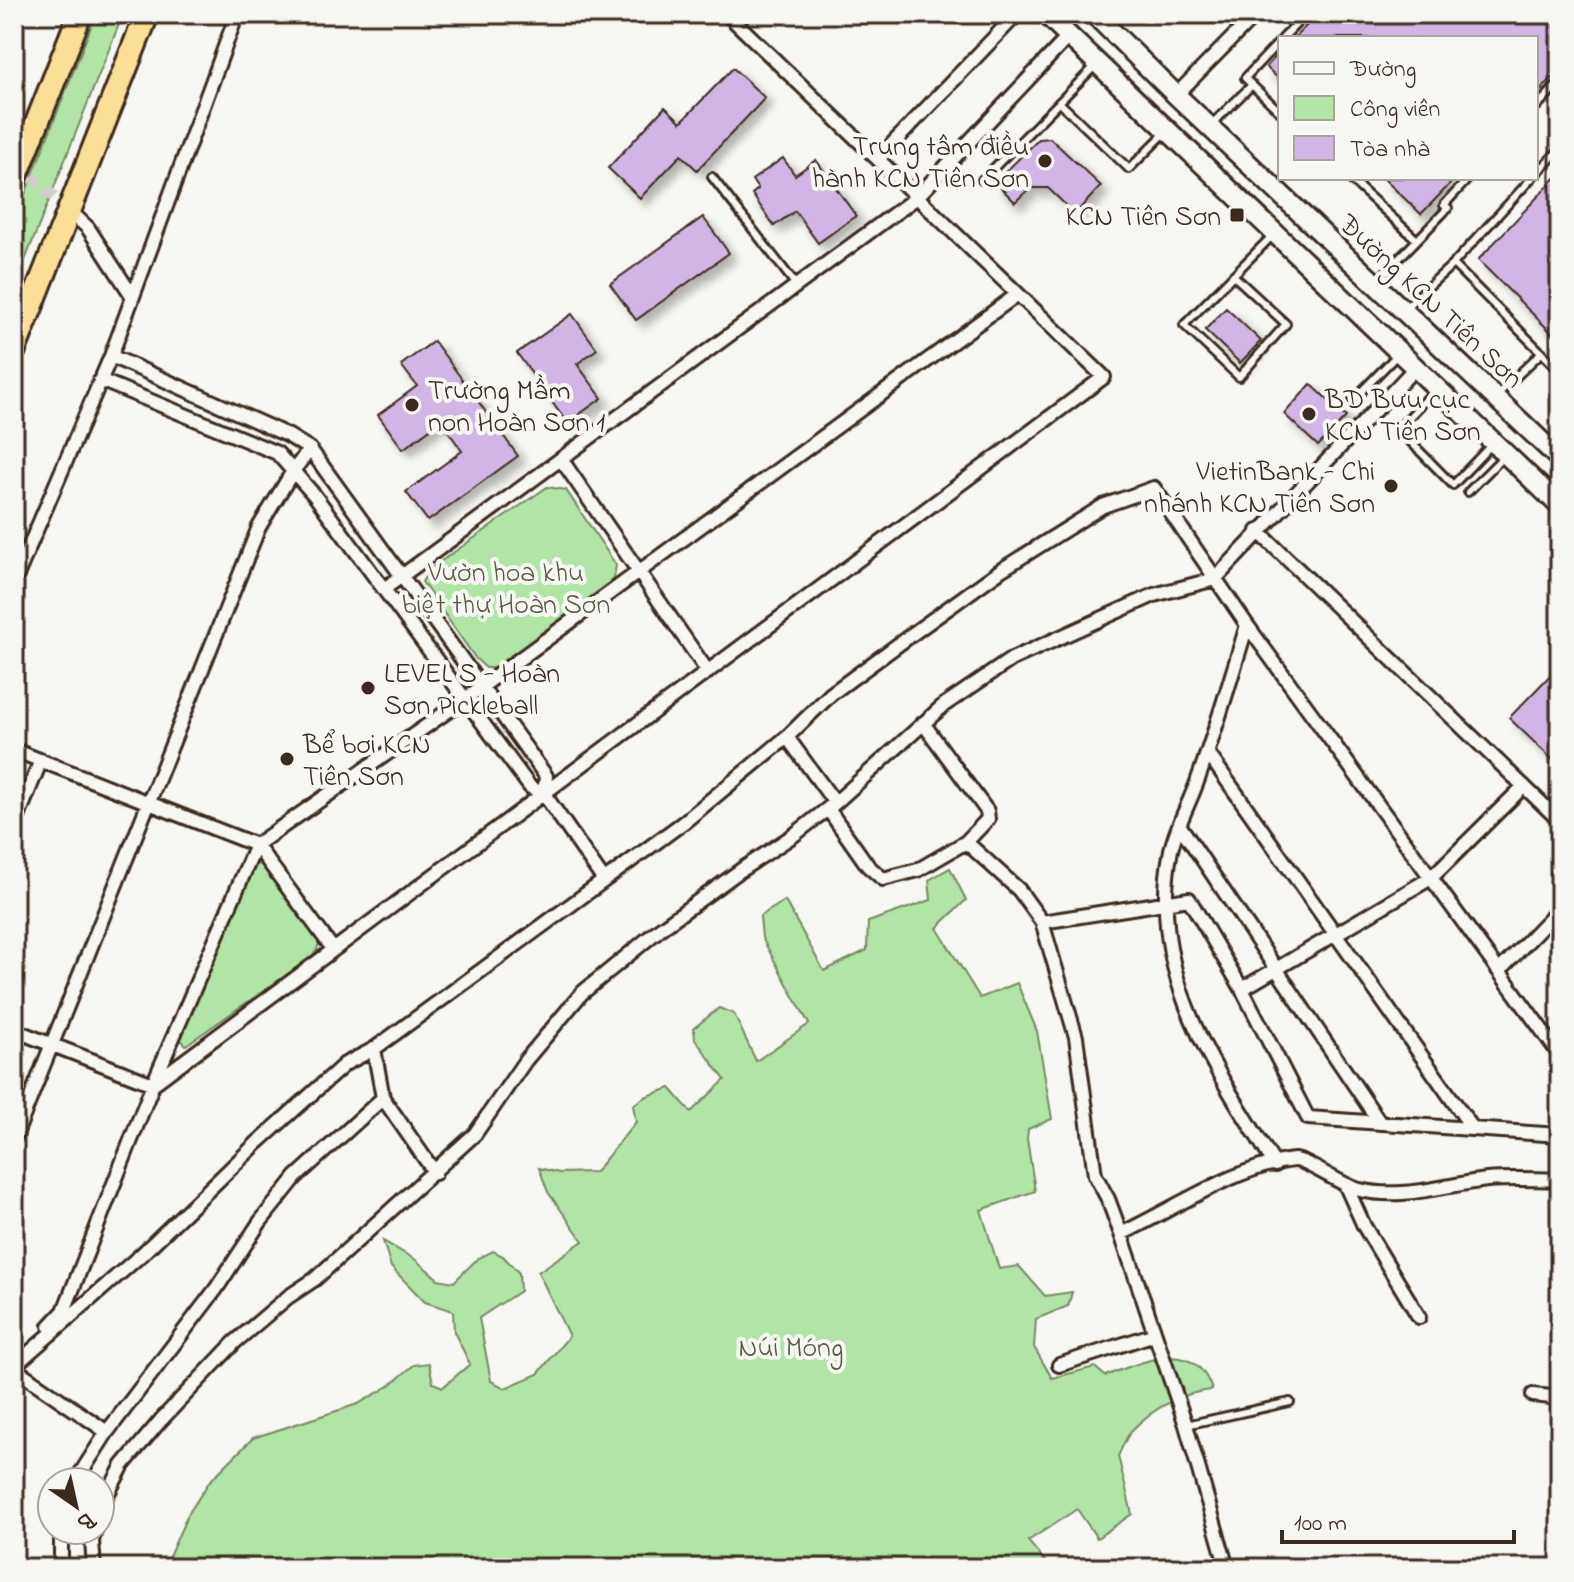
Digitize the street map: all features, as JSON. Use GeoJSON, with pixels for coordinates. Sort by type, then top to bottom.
{"type":"FeatureCollection","features":[{"type":"Feature","properties":{"kind":"highway"},"geometry":{"type":"LineString","coordinates":[[14,181],[80,14]]}},
{"type":"Feature","properties":{"kind":"highway"},"geometry":{"type":"LineString","coordinates":[[14,350],[147,14]]}},
{"type":"Feature","properties":{"kind":"main road","name":"Đường KCN Tiên Sơn"},"geometry":{"type":"LineString","coordinates":[[1046,14],[1560,506]]}},
{"type":"Feature","properties":{"kind":"main road","name":"Đường KCN Tiên Sơn"},"geometry":{"type":"LineString","coordinates":[[1101,16],[1209,127],[1560,459]]}},
{"type":"Feature","properties":{"kind":"main road"},"geometry":{"type":"LineString","coordinates":[[1161,124],[1176,95]]}},
{"type":"Feature","properties":{"kind":"street"},"geometry":{"type":"LineString","coordinates":[[14,582],[111,356],[131,294],[237,14]]}},
{"type":"Feature","properties":{"kind":"street"},"geometry":{"type":"LineString","coordinates":[[153,1084],[1104,377],[727,14]]}},
{"type":"Feature","properties":{"kind":"street"},"geometry":{"type":"LineString","coordinates":[[878,159],[1017,14]]}},
{"type":"Feature","properties":{"kind":"street"},"geometry":{"type":"LineString","coordinates":[[1176,95],[1256,14]]}},
{"type":"Feature","properties":{"kind":"street"},"geometry":{"type":"LineString","coordinates":[[384,589],[917,197],[1069,36]]}},
{"type":"Feature","properties":{"kind":"street"},"geometry":{"type":"LineString","coordinates":[[72,213],[88,228],[131,294]]}},
{"type":"Feature","properties":{"kind":"street"},"geometry":{"type":"LineString","coordinates":[[14,1367],[64,1311],[153,1084],[256,845],[465,699],[1018,294]]}},
{"type":"Feature","properties":{"kind":"street"},"geometry":{"type":"LineString","coordinates":[[111,356],[287,435],[310,449],[546,776],[544,794]]}},
{"type":"Feature","properties":{"kind":"street"},"geometry":{"type":"LineString","coordinates":[[116,1478],[123,1465],[161,1420],[235,1342],[288,1297],[315,1279],[475,1134],[525,1061],[582,993],[661,928],[831,806],[944,705],[1012,659],[1154,595],[1215,579],[1415,368]]}},
{"type":"Feature","properties":{"kind":"street"},"geometry":{"type":"LineString","coordinates":[[100,380],[277,453],[315,496],[530,787],[544,794],[603,879]]}},
{"type":"Feature","properties":{"kind":"street"},"geometry":{"type":"LineString","coordinates":[[14,1139],[259,527],[310,449]]}},
{"type":"Feature","properties":{"kind":"street"},"geometry":{"type":"LineString","coordinates":[[561,459],[708,672]]}},
{"type":"Feature","properties":{"kind":"street"},"geometry":{"type":"LineString","coordinates":[[14,1367],[142,1254],[256,1144],[345,1064],[374,1049],[684,822],[787,737],[831,694],[1001,570],[1103,506],[1154,488],[1247,625],[1560,1055]]}},
{"type":"Feature","properties":{"kind":"street"},"geometry":{"type":"LineString","coordinates":[[1258,531],[1560,821]]}},
{"type":"Feature","properties":{"kind":"street"},"geometry":{"type":"LineString","coordinates":[[1247,625],[1207,752],[1171,849],[1166,903],[1169,943],[1180,991],[1192,1024],[1275,1165]]}},
{"type":"Feature","properties":{"kind":"street"},"geometry":{"type":"LineString","coordinates":[[787,737],[868,866],[883,879],[918,870],[966,842],[988,819],[987,811],[923,723]]}},
{"type":"Feature","properties":{"kind":"street"},"geometry":{"type":"LineString","coordinates":[[14,750],[256,845],[333,949]]}},
{"type":"Feature","properties":{"kind":"street"},"geometry":{"type":"LineString","coordinates":[[1207,752],[1473,1129]]}},
{"type":"Feature","properties":{"kind":"street"},"geometry":{"type":"LineString","coordinates":[[14,827],[41,760]]}},
{"type":"Feature","properties":{"kind":"street"},"geometry":{"type":"LineString","coordinates":[[1242,989],[1431,878],[1524,786]]}},
{"type":"Feature","properties":{"kind":"street"},"geometry":{"type":"LineString","coordinates":[[1180,826],[1380,1123]]}},
{"type":"Feature","properties":{"kind":"street"},"geometry":{"type":"LineString","coordinates":[[966,842],[1019,890],[1042,922],[1076,1037],[1095,1175],[1121,1234],[1186,1425],[1227,1568]]}},
{"type":"Feature","properties":{"kind":"street"},"geometry":{"type":"LineString","coordinates":[[1042,922],[1189,899],[1242,989],[1308,1118],[1560,1135]]}},
{"type":"Feature","properties":{"kind":"street"},"geometry":{"type":"LineString","coordinates":[[1499,971],[1560,908]]}},
{"type":"Feature","properties":{"kind":"street"},"geometry":{"type":"LineString","coordinates":[[14,1030],[153,1084]]}},
{"type":"Feature","properties":{"kind":"street"},"geometry":{"type":"LineString","coordinates":[[374,1049],[383,1098],[435,1173]]}},
{"type":"Feature","properties":{"kind":"street"},"geometry":{"type":"LineString","coordinates":[[85,1466],[107,1432],[216,1289],[260,1222],[296,1177],[383,1098]]}},
{"type":"Feature","properties":{"kind":"street"},"geometry":{"type":"LineString","coordinates":[[1121,1234],[1201,1191],[1296,1159],[1346,1186],[1387,1193],[1425,1192],[1487,1180],[1560,1180]]}},
{"type":"Feature","properties":{"kind":"street"},"geometry":{"type":"LineString","coordinates":[[1346,1186],[1364,1226],[1419,1317]]}},
{"type":"Feature","properties":{"kind":"street"},"geometry":{"type":"LineString","coordinates":[[1059,1365],[1155,1334]]}},
{"type":"Feature","properties":{"kind":"street"},"geometry":{"type":"LineString","coordinates":[[14,1367],[107,1432]]}},
{"type":"Feature","properties":{"kind":"street"},"geometry":{"type":"LineString","coordinates":[[1533,1395],[1560,1398]]}},
{"type":"Feature","properties":{"kind":"street"},"geometry":{"type":"LineString","coordinates":[[61,1546],[61,1568]]}},
{"type":"Feature","properties":{"kind":"street"},"geometry":{"type":"LineString","coordinates":[[92,1546],[94,1568]]}},
{"type":"Feature","properties":{"kind":"lane"},"geometry":{"type":"LineString","coordinates":[[1286,36],[1306,14]]}},
{"type":"Feature","properties":{"kind":"lane"},"geometry":{"type":"LineString","coordinates":[[1278,44],[1245,78],[1278,110]]}},
{"type":"Feature","properties":{"kind":"lane"},"geometry":{"type":"LineString","coordinates":[[982,180],[1097,64]]}},
{"type":"Feature","properties":{"kind":"lane"},"geometry":{"type":"LineString","coordinates":[[1538,105],[1560,82]]}},
{"type":"Feature","properties":{"kind":"lane"},"geometry":{"type":"LineString","coordinates":[[1209,127],[1252,85]]}},
{"type":"Feature","properties":{"kind":"lane"},"geometry":{"type":"LineString","coordinates":[[1059,102],[1129,169],[1161,124]]}},
{"type":"Feature","properties":{"kind":"lane"},"geometry":{"type":"LineString","coordinates":[[1538,172],[1560,149]]}},
{"type":"Feature","properties":{"kind":"lane"},"geometry":{"type":"LineString","coordinates":[[712,177],[796,286]]}},
{"type":"Feature","properties":{"kind":"lane"},"geometry":{"type":"LineString","coordinates":[[1351,180],[1417,240]]}},
{"type":"Feature","properties":{"kind":"lane"},"geometry":{"type":"LineString","coordinates":[[1374,284],[1448,208],[1444,205],[1467,180]]}},
{"type":"Feature","properties":{"kind":"lane"},"geometry":{"type":"LineString","coordinates":[[1402,310],[1453,264],[1530,180]]}},
{"type":"Feature","properties":{"kind":"lane"},"geometry":{"type":"LineString","coordinates":[[1233,275],[1286,324],[1239,377],[1184,325],[1233,275],[1275,233]]}},
{"type":"Feature","properties":{"kind":"lane"},"geometry":{"type":"LineString","coordinates":[[1453,264],[1560,371]]}},
{"type":"Feature","properties":{"kind":"lane"},"geometry":{"type":"LineString","coordinates":[[1353,400],[1399,352]]}},
{"type":"Feature","properties":{"kind":"lane"},"geometry":{"type":"LineString","coordinates":[[1495,397],[1542,352]]}},
{"type":"Feature","properties":{"kind":"lane"},"geometry":{"type":"LineString","coordinates":[[1437,388],[1398,429],[1453,485],[1500,448]]}},
{"type":"Feature","properties":{"kind":"lane"},"geometry":{"type":"LineString","coordinates":[[1468,492],[1500,448]]}},
{"type":"Feature","properties":{"kind":"lane"},"geometry":{"type":"LineString","coordinates":[[1186,1425],[1290,1402]]}},
{"type":"Feature","properties":{"kind":"green space"},"geometry":{"type":"Polygon","coordinates":[[[96,14],[123,14],[14,288],[14,222],[96,14]]]}},
{"type":"Feature","properties":{"kind":"green space","name":"Vườn hoa khu biệt thự Hoàn Sơn"},"geometry":{"type":"Polygon","coordinates":[[[547,487],[566,490],[616,565],[614,578],[609,585],[497,668],[486,668],[476,659],[422,582],[430,569],[547,487]]]}},
{"type":"Feature","properties":{"kind":"green space"},"geometry":{"type":"Polygon","coordinates":[[[264,865],[319,942],[317,950],[309,959],[186,1045],[181,1040],[182,1030],[251,866],[264,865]]]}},
{"type":"Feature","properties":{"kind":"green space","name":"Núi Móng"},"geometry":{"type":"Polygon","coordinates":[[[950,868],[966,900],[937,928],[980,998],[1017,983],[1037,1031],[1052,1119],[1028,1129],[1035,1191],[981,1210],[999,1269],[1019,1266],[1045,1296],[1072,1292],[1068,1306],[1036,1319],[1034,1347],[1052,1378],[1095,1367],[1105,1376],[1151,1360],[1180,1358],[1193,1363],[1204,1373],[1212,1390],[1170,1402],[1150,1414],[1128,1435],[1118,1456],[1132,1514],[1097,1538],[1077,1509],[1028,1541],[1049,1566],[1046,1568],[164,1568],[187,1516],[209,1482],[253,1438],[358,1404],[389,1386],[414,1365],[429,1363],[433,1383],[443,1387],[470,1364],[454,1332],[453,1311],[425,1302],[391,1267],[383,1241],[416,1260],[438,1279],[454,1282],[477,1259],[493,1251],[503,1256],[519,1273],[520,1291],[479,1318],[491,1381],[505,1388],[538,1374],[569,1336],[538,1272],[583,1241],[548,1192],[539,1168],[559,1173],[595,1172],[636,1122],[633,1105],[645,1097],[670,1088],[691,1112],[725,1080],[695,1039],[694,1028],[719,1008],[734,1014],[756,1061],[809,1024],[762,938],[760,916],[785,901],[824,971],[867,950],[868,922],[931,900],[929,880],[950,868]]]}},
{"type":"Feature","properties":{"kind":"building"},"geometry":{"type":"Polygon","coordinates":[[[1318,14],[1560,14],[1560,70],[1538,93],[1538,36],[1296,36],[1318,14]]]}},
{"type":"Feature","properties":{"kind":"building"},"geometry":{"type":"Polygon","coordinates":[[[1278,54],[1278,78],[1266,67],[1278,54]]]}},
{"type":"Feature","properties":{"kind":"building"},"geometry":{"type":"Polygon","coordinates":[[[733,68],[765,98],[697,170],[681,155],[640,198],[608,168],[665,107],[681,122],[733,68]]]}},
{"type":"Feature","properties":{"kind":"building","name":"Trung tâm điều hành KCN Tiên Sơn"},"geometry":{"type":"Polygon","coordinates":[[[1050,138],[1101,186],[1075,214],[1048,188],[1030,188],[1015,202],[995,182],[1039,139],[1050,138]]]}},
{"type":"Feature","properties":{"kind":"building"},"geometry":{"type":"Polygon","coordinates":[[[783,158],[795,175],[816,160],[856,216],[818,243],[795,211],[774,226],[752,194],[758,189],[752,180],[783,158]]]}},
{"type":"Feature","properties":{"kind":"building"},"geometry":{"type":"Polygon","coordinates":[[[1560,173],[1560,341],[1478,260],[1560,173]]]}},
{"type":"Feature","properties":{"kind":"building"},"geometry":{"type":"Polygon","coordinates":[[[1385,180],[1454,180],[1421,214],[1385,180]]]}},
{"type":"Feature","properties":{"kind":"building"},"geometry":{"type":"Polygon","coordinates":[[[703,217],[729,253],[636,320],[610,284],[703,217]]]}},
{"type":"Feature","properties":{"kind":"building"},"geometry":{"type":"Polygon","coordinates":[[[1226,308],[1261,341],[1240,363],[1205,330],[1226,308]]]}},
{"type":"Feature","properties":{"kind":"building"},"geometry":{"type":"Polygon","coordinates":[[[572,314],[597,349],[577,364],[602,398],[567,423],[517,353],[572,314]]]}},
{"type":"Feature","properties":{"kind":"building"},"geometry":{"type":"Polygon","coordinates":[[[434,341],[518,456],[428,521],[406,492],[462,451],[441,421],[403,449],[378,415],[417,386],[401,365],[434,341]]]}},
{"type":"Feature","properties":{"kind":"building"},"geometry":{"type":"Polygon","coordinates":[[[1311,384],[1346,417],[1318,446],[1284,414],[1311,384]]]}},
{"type":"Feature","properties":{"kind":"building"},"geometry":{"type":"Polygon","coordinates":[[[1560,665],[1560,767],[1509,718],[1560,665]]]}},
{"type":"Feature","properties":{"kind":"tunnel"},"geometry":{"type":"LineString","coordinates":[[18,165],[72,213]]}},
{"type":"Feature","properties":{"kind":"place","name":"Trung tâm điều hành KCN Tiên Sơn"},"geometry":{"type":"Point","coordinates":[1045,161]}},
{"type":"Feature","properties":{"kind":"place","name":"KCN Tiên Sơn"},"geometry":{"type":"Point","coordinates":[1237,215]}},
{"type":"Feature","properties":{"kind":"place","name":"Trường Mầm non Hoàn Sơn 1"},"geometry":{"type":"Point","coordinates":[412,405]}},
{"type":"Feature","properties":{"kind":"place","name":"BD Bưu cục KCN Tiên Sơn"},"geometry":{"type":"Point","coordinates":[1309,414]}},
{"type":"Feature","properties":{"kind":"place","name":"VietinBank - Chi nhánh KCN Tiên Sơn"},"geometry":{"type":"Point","coordinates":[1391,486]}},
{"type":"Feature","properties":{"kind":"place","name":"LEVEL S - Hoàn Sơn Pickleball"},"geometry":{"type":"Point","coordinates":[368,688]}},
{"type":"Feature","properties":{"kind":"place","name":"Bể bơi KCN Tiên Sơn"},"geometry":{"type":"Point","coordinates":[287,759]}}]}
